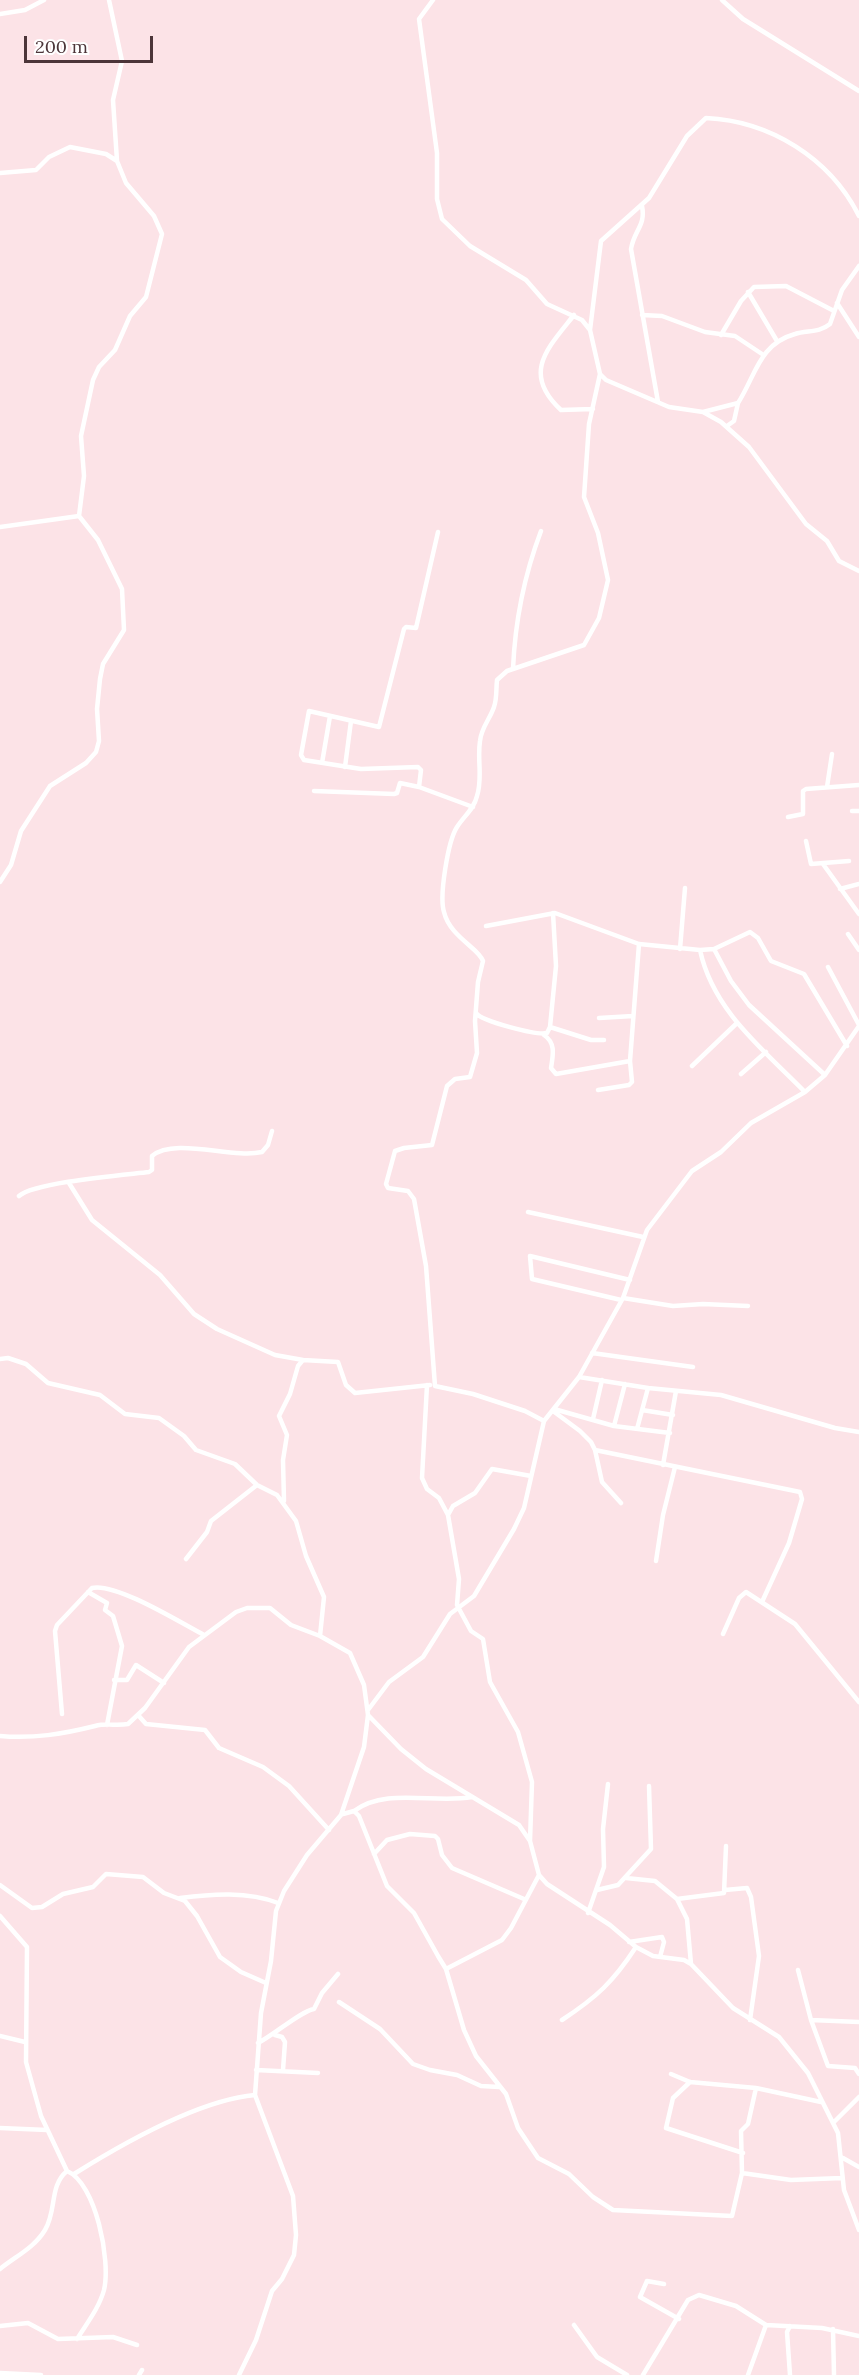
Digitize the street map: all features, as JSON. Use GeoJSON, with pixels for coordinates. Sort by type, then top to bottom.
{"type":"FeatureCollection","features":[{"type":"Feature","properties":{"kind":"street"},"geometry":{"type":"LineString","coordinates":[[0,14],[25,10],[44,0]]}},
{"type":"Feature","properties":{"kind":"street"},"geometry":{"type":"LineString","coordinates":[[0,882],[11,865],[21,831],[50,786],[86,763],[96,752],[99,741],[100,679],[103,664],[124,630],[122,589],[98,540],[79,516],[84,476],[81,436],[93,380],[99,367],[115,350],[130,316],[146,297],[162,234],[154,216],[126,183],[117,161],[113,100],[122,61],[109,0]]}},
{"type":"Feature","properties":{"kind":"street"},"geometry":{"type":"LineString","coordinates":[[433,0],[419,19],[437,153],[437,199],[442,219],[470,246],[526,280],[547,304],[574,315],[590,330]]}},
{"type":"Feature","properties":{"kind":"street"},"geometry":{"type":"LineString","coordinates":[[722,0],[743,19],[859,91]]}},
{"type":"Feature","properties":{"kind":"street"},"geometry":{"type":"LineString","coordinates":[[435,1386],[426,1266],[414,1199],[408,1191],[388,1188],[386,1184],[395,1151],[432,1145],[447,1086],[455,1079],[467,1078],[472,1074],[477,1048],[476,1012],[478,982],[483,966],[482,957],[461,941],[446,917],[443,904],[452,838],[458,825],[473,807],[480,785],[480,736],[494,707],[497,680],[513,669],[584,645],[599,618],[608,573],[598,533],[584,497],[593,409],[600,374],[590,330],[601,241],[642,206],[669,169],[687,136],[707,118],[762,128],[791,142],[841,187],[859,216]]}},
{"type":"Feature","properties":{"kind":"street"},"geometry":{"type":"LineString","coordinates":[[0,173],[36,170],[49,157],[70,147],[105,154],[117,161]]}},
{"type":"Feature","properties":{"kind":"street"},"geometry":{"type":"LineString","coordinates":[[642,206],[644,219],[631,249],[658,402]]}},
{"type":"Feature","properties":{"kind":"street"},"geometry":{"type":"LineString","coordinates":[[727,426],[734,421],[738,403],[762,354],[777,341],[793,334],[826,327],[832,321],[846,283],[859,266]]}},
{"type":"Feature","properties":{"kind":"street"},"geometry":{"type":"LineString","coordinates":[[721,334],[748,292],[761,286],[786,286],[834,311]]}},
{"type":"Feature","properties":{"kind":"street"},"geometry":{"type":"LineString","coordinates":[[748,292],[777,341]]}},
{"type":"Feature","properties":{"kind":"street"},"geometry":{"type":"LineString","coordinates":[[837,303],[859,337]]}},
{"type":"Feature","properties":{"kind":"street"},"geometry":{"type":"LineString","coordinates":[[574,315],[540,362],[540,378],[561,410],[593,409]]}},
{"type":"Feature","properties":{"kind":"street"},"geometry":{"type":"LineString","coordinates":[[642,315],[662,316],[742,339],[762,354]]}},
{"type":"Feature","properties":{"kind":"street"},"geometry":{"type":"LineString","coordinates":[[600,374],[615,384],[658,402],[675,408],[703,412],[727,426],[749,447],[806,524],[827,541],[839,561],[859,571]]}},
{"type":"Feature","properties":{"kind":"street"},"geometry":{"type":"LineString","coordinates":[[703,412],[738,403]]}},
{"type":"Feature","properties":{"kind":"street"},"geometry":{"type":"LineString","coordinates":[[0,527],[79,516]]}},
{"type":"Feature","properties":{"kind":"street"},"geometry":{"type":"LineString","coordinates":[[513,669],[519,609],[529,564],[541,531]]}},
{"type":"Feature","properties":{"kind":"street"},"geometry":{"type":"LineString","coordinates":[[419,787],[421,772],[418,767],[370,770],[301,758],[308,713],[379,727],[404,629],[406,627],[416,628],[438,532]]}},
{"type":"Feature","properties":{"kind":"street"},"geometry":{"type":"LineString","coordinates":[[322,763],[330,716]]}},
{"type":"Feature","properties":{"kind":"street"},"geometry":{"type":"LineString","coordinates":[[345,767],[351,721]]}},
{"type":"Feature","properties":{"kind":"street"},"geometry":{"type":"LineString","coordinates":[[827,787],[832,754]]}},
{"type":"Feature","properties":{"kind":"street"},"geometry":{"type":"LineString","coordinates":[[314,791],[394,794],[397,793],[400,783],[419,787],[473,807]]}},
{"type":"Feature","properties":{"kind":"street"},"geometry":{"type":"LineString","coordinates":[[788,817],[803,814],[805,789],[859,785]]}},
{"type":"Feature","properties":{"kind":"street"},"geometry":{"type":"LineString","coordinates":[[852,811],[859,811]]}},
{"type":"Feature","properties":{"kind":"street"},"geometry":{"type":"LineString","coordinates":[[807,841],[811,864],[849,861]]}},
{"type":"Feature","properties":{"kind":"street"},"geometry":{"type":"LineString","coordinates":[[823,864],[858,912]]}},
{"type":"Feature","properties":{"kind":"street"},"geometry":{"type":"LineString","coordinates":[[840,889],[859,884]]}},
{"type":"Feature","properties":{"kind":"street"},"geometry":{"type":"LineString","coordinates":[[681,949],[685,888]]}},
{"type":"Feature","properties":{"kind":"street"},"geometry":{"type":"LineString","coordinates":[[543,1035],[550,1027],[556,966],[553,913]]}},
{"type":"Feature","properties":{"kind":"street"},"geometry":{"type":"LineString","coordinates":[[486,926],[553,913],[639,944],[700,950],[714,949],[745,932],[754,934],[771,961],[802,971],[847,1046]]}},
{"type":"Feature","properties":{"kind":"street"},"geometry":{"type":"LineString","coordinates":[[848,934],[859,950]]}},
{"type":"Feature","properties":{"kind":"street"},"geometry":{"type":"LineString","coordinates":[[598,1090],[631,1084],[630,1061],[639,944]]}},
{"type":"Feature","properties":{"kind":"street"},"geometry":{"type":"LineString","coordinates":[[714,949],[731,981],[749,1005],[825,1075]]}},
{"type":"Feature","properties":{"kind":"street"},"geometry":{"type":"LineString","coordinates":[[700,950],[708,975],[736,1024],[806,1092]]}},
{"type":"Feature","properties":{"kind":"street"},"geometry":{"type":"LineString","coordinates":[[368,1713],[389,1682],[423,1657],[450,1614],[474,1596],[514,1528],[524,1508],[544,1421],[579,1377],[622,1299],[630,1281],[643,1237],[695,1168],[716,1155],[752,1123],[806,1092],[825,1075],[847,1046],[859,1026],[828,967]]}},
{"type":"Feature","properties":{"kind":"street"},"geometry":{"type":"LineString","coordinates":[[476,1012],[483,1019],[531,1034],[543,1035],[550,1039],[553,1047],[551,1068],[556,1074],[630,1061]]}},
{"type":"Feature","properties":{"kind":"street"},"geometry":{"type":"LineString","coordinates":[[599,1018],[633,1016]]}},
{"type":"Feature","properties":{"kind":"street"},"geometry":{"type":"LineString","coordinates":[[692,1066],[736,1024]]}},
{"type":"Feature","properties":{"kind":"street"},"geometry":{"type":"LineString","coordinates":[[550,1027],[591,1040],[604,1040]]}},
{"type":"Feature","properties":{"kind":"street"},"geometry":{"type":"LineString","coordinates":[[741,1074],[766,1052]]}},
{"type":"Feature","properties":{"kind":"street"},"geometry":{"type":"LineString","coordinates":[[19,1196],[28,1190],[149,1172],[152,1170],[152,1156],[166,1148],[244,1154],[262,1152],[268,1145],[272,1131]]}},
{"type":"Feature","properties":{"kind":"street"},"geometry":{"type":"LineString","coordinates":[[69,1183],[92,1220],[160,1275],[187,1309],[217,1329],[274,1355],[303,1360],[338,1362],[346,1385],[355,1393],[435,1386],[473,1394],[525,1411],[544,1421]]}},
{"type":"Feature","properties":{"kind":"street"},"geometry":{"type":"LineString","coordinates":[[528,1212],[643,1237]]}},
{"type":"Feature","properties":{"kind":"street"},"geometry":{"type":"LineString","coordinates":[[630,1281],[530,1256],[532,1279],[622,1299],[673,1306],[703,1304],[748,1306]]}},
{"type":"Feature","properties":{"kind":"street"},"geometry":{"type":"LineString","coordinates":[[592,1353],[693,1366]]}},
{"type":"Feature","properties":{"kind":"street"},"geometry":{"type":"LineString","coordinates":[[0,1359],[8,1358],[26,1364],[48,1383],[100,1395],[125,1414],[159,1418],[184,1436],[196,1450],[235,1464],[257,1485],[284,1501],[296,1521],[306,1556],[324,1597],[320,1636]]}},
{"type":"Feature","properties":{"kind":"street"},"geometry":{"type":"LineString","coordinates":[[284,1501],[284,1460],[287,1435],[279,1416],[298,1366],[303,1360]]}},
{"type":"Feature","properties":{"kind":"street"},"geometry":{"type":"LineString","coordinates":[[579,1377],[648,1388],[721,1395],[835,1428],[859,1432]]}},
{"type":"Feature","properties":{"kind":"street"},"geometry":{"type":"LineString","coordinates":[[593,1419],[602,1380]]}},
{"type":"Feature","properties":{"kind":"street"},"geometry":{"type":"LineString","coordinates":[[614,1426],[625,1384]]}},
{"type":"Feature","properties":{"kind":"street"},"geometry":{"type":"LineString","coordinates":[[427,1385],[422,1478],[427,1489],[439,1498],[448,1515],[457,1562],[457,1602],[471,1630],[483,1639],[490,1682],[518,1732],[532,1782],[530,1841],[539,1875],[547,1884],[588,1913],[610,1925],[636,1947],[660,1957],[684,1960],[691,1964],[723,1999],[750,2020],[779,2037],[808,2073],[821,2102],[834,2122],[843,2158],[843,2178],[847,2201],[859,2230]]}},
{"type":"Feature","properties":{"kind":"street"},"geometry":{"type":"LineString","coordinates":[[638,1429],[648,1388]]}},
{"type":"Feature","properties":{"kind":"street"},"geometry":{"type":"LineString","coordinates":[[663,1465],[676,1391]]}},
{"type":"Feature","properties":{"kind":"street"},"geometry":{"type":"LineString","coordinates":[[554,1410],[614,1426],[670,1433]]}},
{"type":"Feature","properties":{"kind":"street"},"geometry":{"type":"LineString","coordinates":[[554,1410],[580,1431],[596,1450],[602,1482],[621,1503]]}},
{"type":"Feature","properties":{"kind":"street"},"geometry":{"type":"LineString","coordinates":[[642,1410],[673,1415]]}},
{"type":"Feature","properties":{"kind":"street"},"geometry":{"type":"LineString","coordinates":[[596,1450],[800,1492],[802,1499],[789,1543],[762,1602]]}},
{"type":"Feature","properties":{"kind":"street"},"geometry":{"type":"LineString","coordinates":[[656,1561],[663,1515],[675,1467]]}},
{"type":"Feature","properties":{"kind":"street"},"geometry":{"type":"LineString","coordinates":[[448,1515],[453,1506],[475,1493],[492,1469],[531,1476]]}},
{"type":"Feature","properties":{"kind":"street"},"geometry":{"type":"LineString","coordinates":[[186,1559],[207,1532],[211,1521],[257,1485]]}},
{"type":"Feature","properties":{"kind":"street"},"geometry":{"type":"LineString","coordinates":[[62,1714],[55,1631],[57,1625],[88,1592],[97,1587],[110,1589],[204,1635]]}},
{"type":"Feature","properties":{"kind":"street"},"geometry":{"type":"LineString","coordinates":[[88,1592],[107,1603],[105,1610],[115,1622],[122,1646],[107,1725]]}},
{"type":"Feature","properties":{"kind":"street"},"geometry":{"type":"LineString","coordinates":[[723,1634],[744,1592],[795,1624],[859,1702]]}},
{"type":"Feature","properties":{"kind":"street"},"geometry":{"type":"LineString","coordinates":[[0,1736],[44,1736],[107,1725],[128,1724],[164,1683],[181,1656],[204,1635],[236,1612],[247,1608],[270,1608],[291,1625],[320,1636],[350,1653],[364,1685],[368,1713],[364,1747],[341,1815]]}},
{"type":"Feature","properties":{"kind":"street"},"geometry":{"type":"LineString","coordinates":[[114,1680],[127,1680],[135,1665],[164,1683]]}},
{"type":"Feature","properties":{"kind":"street"},"geometry":{"type":"LineString","coordinates":[[368,1713],[412,1759],[513,1820],[530,1841]]}},
{"type":"Feature","properties":{"kind":"street"},"geometry":{"type":"LineString","coordinates":[[138,1715],[146,1724],[205,1730],[219,1748],[263,1767],[289,1786],[329,1830]]}},
{"type":"Feature","properties":{"kind":"street"},"geometry":{"type":"LineString","coordinates":[[588,1913],[604,1867],[603,1829],[608,1784]]}},
{"type":"Feature","properties":{"kind":"street"},"geometry":{"type":"LineString","coordinates":[[597,1890],[611,1888],[626,1878],[651,1850],[649,1786]]}},
{"type":"Feature","properties":{"kind":"street"},"geometry":{"type":"LineString","coordinates":[[239,2375],[256,2340],[272,2292],[291,2262],[296,2235],[293,2196],[255,2095],[258,2043],[278,1903],[307,1855],[347,1811],[354,1811],[374,1800],[445,1800],[472,1797]]}},
{"type":"Feature","properties":{"kind":"street"},"geometry":{"type":"LineString","coordinates":[[354,1811],[359,1816],[387,1886],[414,1913],[446,1970],[464,2030],[476,2056],[511,2102],[518,2128],[538,2158],[569,2174],[609,2209],[730,2217],[734,2214],[742,2173],[741,2131],[748,2124],[756,2088]]}},
{"type":"Feature","properties":{"kind":"street"},"geometry":{"type":"LineString","coordinates":[[374,1854],[387,1840],[410,1834],[435,1836],[449,1865],[525,1899]]}},
{"type":"Feature","properties":{"kind":"street"},"geometry":{"type":"LineString","coordinates":[[725,1890],[726,1846]]}},
{"type":"Feature","properties":{"kind":"street"},"geometry":{"type":"LineString","coordinates":[[0,1885],[32,1908],[42,1907],[63,1894],[93,1887],[103,1876],[113,1874],[143,1877],[164,1893],[179,1898],[190,1906],[220,1957],[241,1972],[266,1983]]}},
{"type":"Feature","properties":{"kind":"street"},"geometry":{"type":"LineString","coordinates":[[446,1970],[497,1944],[511,1928],[539,1875]]}},
{"type":"Feature","properties":{"kind":"street"},"geometry":{"type":"LineString","coordinates":[[626,1878],[655,1881],[677,1899],[687,1919],[691,1964]]}},
{"type":"Feature","properties":{"kind":"street"},"geometry":{"type":"LineString","coordinates":[[677,1899],[718,1895],[725,1890],[744,1887],[750,1892],[759,1944],[750,2020]]}},
{"type":"Feature","properties":{"kind":"street"},"geometry":{"type":"LineString","coordinates":[[179,1898],[244,1896],[264,1898],[278,1903]]}},
{"type":"Feature","properties":{"kind":"street"},"geometry":{"type":"LineString","coordinates":[[0,1916],[27,1947],[25,2042],[30,2078],[47,2130],[67,2171],[74,2174],[97,2215],[106,2261],[106,2282],[101,2299],[77,2338]]}},
{"type":"Feature","properties":{"kind":"street"},"geometry":{"type":"LineString","coordinates":[[629,1942],[662,1937],[664,1942],[660,1957]]}},
{"type":"Feature","properties":{"kind":"street"},"geometry":{"type":"LineString","coordinates":[[562,2020],[602,1992],[621,1972],[636,1947]]}},
{"type":"Feature","properties":{"kind":"street"},"geometry":{"type":"LineString","coordinates":[[798,1970],[811,2020],[828,2066],[855,2068],[859,2074]]}},
{"type":"Feature","properties":{"kind":"street"},"geometry":{"type":"LineString","coordinates":[[258,2043],[275,2035],[306,2010],[314,2009],[322,1993],[338,1974]]}},
{"type":"Feature","properties":{"kind":"street"},"geometry":{"type":"LineString","coordinates":[[339,2002],[380,2029],[413,2064],[457,2075],[481,2086],[499,2087]]}},
{"type":"Feature","properties":{"kind":"street"},"geometry":{"type":"LineString","coordinates":[[811,2020],[859,2022]]}},
{"type":"Feature","properties":{"kind":"street"},"geometry":{"type":"LineString","coordinates":[[275,2035],[282,2037],[285,2042],[283,2070]]}},
{"type":"Feature","properties":{"kind":"street"},"geometry":{"type":"LineString","coordinates":[[0,2036],[25,2042]]}},
{"type":"Feature","properties":{"kind":"street"},"geometry":{"type":"LineString","coordinates":[[256,2070],[318,2073]]}},
{"type":"Feature","properties":{"kind":"street"},"geometry":{"type":"LineString","coordinates":[[671,2074],[690,2082],[756,2088],[821,2102]]}},
{"type":"Feature","properties":{"kind":"street"},"geometry":{"type":"LineString","coordinates":[[690,2082],[673,2098],[666,2128],[743,2153]]}},
{"type":"Feature","properties":{"kind":"street"},"geometry":{"type":"LineString","coordinates":[[74,2174],[152,2130],[225,2100],[255,2095]]}},
{"type":"Feature","properties":{"kind":"street"},"geometry":{"type":"LineString","coordinates":[[834,2122],[859,2097]]}},
{"type":"Feature","properties":{"kind":"street"},"geometry":{"type":"LineString","coordinates":[[0,2128],[47,2130]]}},
{"type":"Feature","properties":{"kind":"street"},"geometry":{"type":"LineString","coordinates":[[843,2158],[859,2167]]}},
{"type":"Feature","properties":{"kind":"street"},"geometry":{"type":"LineString","coordinates":[[0,2269],[37,2242],[53,2215],[55,2183],[67,2171]]}},
{"type":"Feature","properties":{"kind":"street"},"geometry":{"type":"LineString","coordinates":[[742,2173],[791,2180],[843,2178]]}},
{"type":"Feature","properties":{"kind":"street"},"geometry":{"type":"LineString","coordinates":[[664,2284],[647,2281],[640,2297],[679,2319]]}},
{"type":"Feature","properties":{"kind":"street"},"geometry":{"type":"LineString","coordinates":[[644,2375],[679,2319],[688,2300],[694,2296],[706,2295],[736,2306],[766,2325],[833,2329],[859,2336]]}},
{"type":"Feature","properties":{"kind":"street"},"geometry":{"type":"LineString","coordinates":[[0,2326],[28,2323],[41,2328],[51,2337],[113,2337],[137,2345]]}},
{"type":"Feature","properties":{"kind":"street"},"geometry":{"type":"LineString","coordinates":[[574,2325],[597,2358],[627,2375]]}},
{"type":"Feature","properties":{"kind":"street"},"geometry":{"type":"LineString","coordinates":[[747,2375],[766,2325]]}},
{"type":"Feature","properties":{"kind":"street"},"geometry":{"type":"LineString","coordinates":[[790,2326],[787,2332],[790,2375]]}},
{"type":"Feature","properties":{"kind":"street"},"geometry":{"type":"LineString","coordinates":[[833,2329],[834,2375]]}},
{"type":"Feature","properties":{"kind":"street"},"geometry":{"type":"LineString","coordinates":[[0,2373],[41,2375]]}}]}
